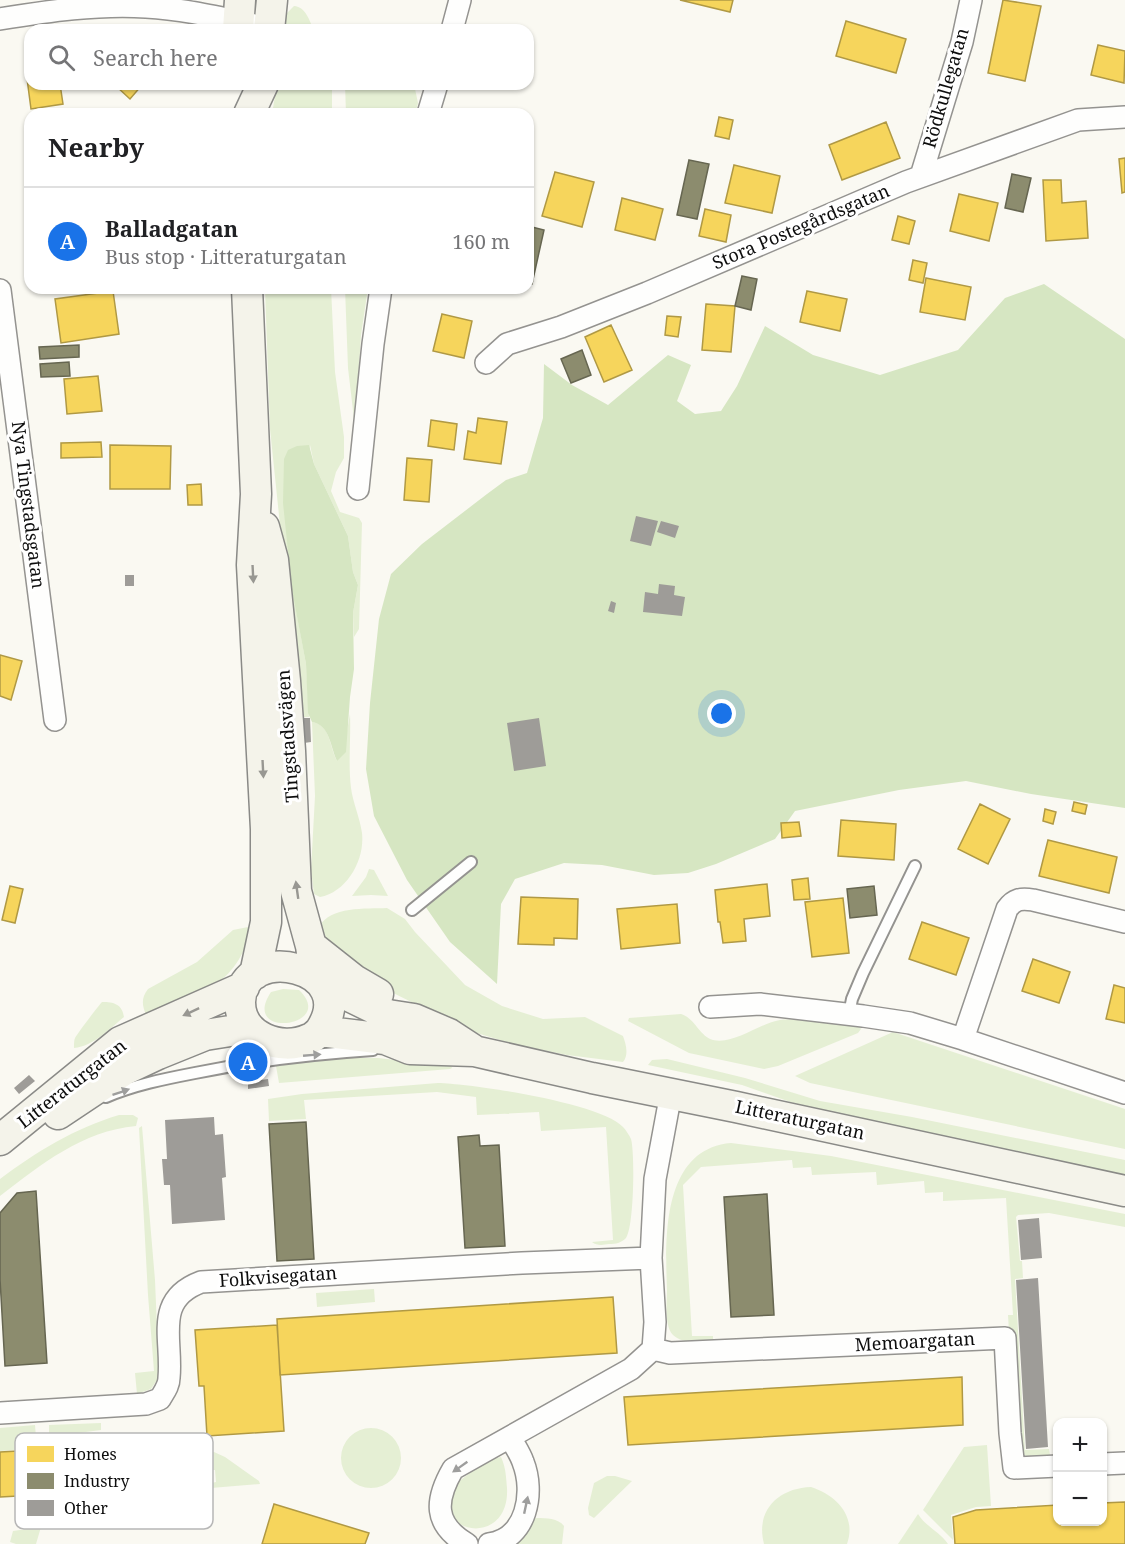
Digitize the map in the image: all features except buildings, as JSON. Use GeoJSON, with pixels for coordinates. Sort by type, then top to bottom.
{"type":"FeatureCollection","features":[{"type":"Feature","properties":{"kind":"street"},"geometry":{"type":"LineString","coordinates":[[454,24],[460,0]]}},
{"type":"Feature","properties":{"kind":"street","name":"Rödkullegatan"},"geometry":{"type":"LineString","coordinates":[[921,176],[962,42],[971,0]]}},
{"type":"Feature","properties":{"kind":"street"},"geometry":{"type":"LineString","coordinates":[[0,19],[57,10],[122,6],[270,19]]}},
{"type":"Feature","properties":{"kind":"street"},"geometry":{"type":"LineString","coordinates":[[239,90],[247,108]]}},
{"type":"Feature","properties":{"kind":"street"},"geometry":{"type":"LineString","coordinates":[[252,108],[260,90]]}},
{"type":"Feature","properties":{"kind":"street"},"geometry":{"type":"LineString","coordinates":[[430,108],[435,90]]}},
{"type":"Feature","properties":{"kind":"street","name":"Stora Postegårdsgatan"},"geometry":{"type":"LineString","coordinates":[[486,363],[507,344],[561,327],[647,293],[921,176],[1078,120],[1125,117]]}},
{"type":"Feature","properties":{"kind":"street","name":"Nya Tingstadsgatan"},"geometry":{"type":"LineString","coordinates":[[0,290],[55,720]]}},
{"type":"Feature","properties":{"kind":"street","name":"Tingstadsvägen"},"geometry":{"type":"LineString","coordinates":[[247,294],[256,494],[252,565],[266,829],[266,922],[249,980]]}},
{"type":"Feature","properties":{"kind":"street"},"geometry":{"type":"LineString","coordinates":[[358,489],[380,294]]}},
{"type":"Feature","properties":{"kind":"street","name":"Tingstadsvägen"},"geometry":{"type":"LineString","coordinates":[[256,494],[273,560],[290,751],[296,891],[321,984]]}},
{"type":"Feature","properties":{"kind":"street"},"geometry":{"type":"LineString","coordinates":[[963,1039],[1007,909],[1015,901],[1020,898],[1033,900],[1125,922]]}},
{"type":"Feature","properties":{"kind":"street","name":"Litteraturgatan"},"geometry":{"type":"LineString","coordinates":[[311,946],[354,980],[403,1008],[414,1019]]}},
{"type":"Feature","properties":{"kind":"street","name":"Litteraturgatan"},"geometry":{"type":"LineString","coordinates":[[0,1140],[120,1042],[249,980],[266,969],[289,967],[299,969],[321,984],[388,1015],[414,1019],[449,1034],[474,1051]]}},
{"type":"Feature","properties":{"kind":"street"},"geometry":{"type":"LineString","coordinates":[[249,980],[240,1002],[249,1028]]}},
{"type":"Feature","properties":{"kind":"street"},"geometry":{"type":"LineString","coordinates":[[320,1031],[327,1021],[329,1012],[329,1000],[321,984]]}},
{"type":"Feature","properties":{"kind":"street"},"geometry":{"type":"LineString","coordinates":[[710,1007],[760,1004],[910,1023],[1125,1093]]}},
{"type":"Feature","properties":{"kind":"street","name":"Litteraturgatan"},"geometry":{"type":"LineString","coordinates":[[0,1156],[65,1108],[124,1070],[206,1035],[249,1028],[256,1035],[267,1040],[285,1043],[309,1039],[320,1031],[385,1039],[410,1050],[474,1051],[1125,1191]]}},
{"type":"Feature","properties":{"kind":"street"},"geometry":{"type":"LineString","coordinates":[[467,1544],[454,1536],[442,1518],[440,1504],[443,1487],[453,1469],[631,1370],[653,1349],[655,1322],[651,1258],[655,1179],[671,1093]]}},
{"type":"Feature","properties":{"kind":"street","name":"Folkvisegatan"},"geometry":{"type":"LineString","coordinates":[[0,1413],[146,1404],[160,1399],[169,1379],[168,1319],[171,1306],[187,1287],[201,1282],[651,1258]]}},
{"type":"Feature","properties":{"kind":"street","name":"Memoargatan"},"geometry":{"type":"LineString","coordinates":[[653,1349],[670,1353],[1005,1338],[1014,1468],[1053,1466]]}},
{"type":"Feature","properties":{"kind":"street"},"geometry":{"type":"LineString","coordinates":[[489,1544],[495,1543],[516,1530],[528,1506],[528,1486],[524,1463],[510,1437]]}},
{"type":"Feature","properties":{"kind":"street"},"geometry":{"type":"LineString","coordinates":[[1107,1464],[1125,1463]]}},
{"type":"Feature","properties":{"kind":"lane"},"geometry":{"type":"LineString","coordinates":[[412,910],[471,862]]}},
{"type":"Feature","properties":{"kind":"lane"},"geometry":{"type":"LineString","coordinates":[[849,1014],[852,999],[863,973],[915,866]]}},
{"type":"Feature","properties":{"kind":"lane"},"geometry":{"type":"LineString","coordinates":[[65,1108],[83,1107],[122,1090],[165,1079],[248,1062],[307,1055],[410,1050]]}},
{"type":"Feature","properties":{"kind":"green space"},"geometry":{"type":"Polygon","coordinates":[[[294,6],[298,7],[304,11],[312,24],[285,24],[287,13],[294,6]]]}},
{"type":"Feature","properties":{"kind":"green space"},"geometry":{"type":"Polygon","coordinates":[[[276,90],[332,90],[332,108],[273,108],[276,90]]]}},
{"type":"Feature","properties":{"kind":"green space"},"geometry":{"type":"Polygon","coordinates":[[[345,90],[415,90],[418,103],[417,108],[346,108],[345,90]]]}},
{"type":"Feature","properties":{"kind":"green space"},"geometry":{"type":"Polygon","coordinates":[[[1044,284],[1125,339],[1125,808],[1031,794],[966,781],[899,790],[795,811],[775,839],[716,864],[688,873],[654,875],[602,865],[564,863],[515,879],[501,904],[497,984],[450,942],[407,880],[374,816],[366,769],[370,703],[379,619],[391,574],[422,544],[487,494],[506,480],[527,473],[543,418],[544,364],[572,385],[608,405],[668,355],[691,365],[677,401],[695,414],[721,411],[737,386],[765,326],[813,355],[880,375],[958,350],[1005,298],[1044,284]]]}},
{"type":"Feature","properties":{"kind":"green space"},"geometry":{"type":"Polygon","coordinates":[[[265,294],[331,294],[335,372],[344,437],[344,458],[336,472],[331,491],[340,512],[359,518],[362,523],[359,629],[354,637],[353,613],[358,585],[353,572],[348,536],[314,464],[310,445],[289,571],[306,664],[309,717],[300,717],[270,429],[265,294]]]}},
{"type":"Feature","properties":{"kind":"green space"},"geometry":{"type":"Polygon","coordinates":[[[345,294],[367,294],[361,335],[356,418],[354,419],[348,368],[345,294]]]}},
{"type":"Feature","properties":{"kind":"green space"},"geometry":{"type":"Polygon","coordinates":[[[309,445],[314,464],[348,536],[353,572],[358,585],[353,613],[354,669],[346,752],[337,761],[323,727],[312,722],[308,713],[306,664],[292,590],[283,503],[284,459],[288,450],[297,446],[309,445]]]}},
{"type":"Feature","properties":{"kind":"green space"},"geometry":{"type":"Polygon","coordinates":[[[350,714],[350,779],[360,822],[362,843],[357,864],[346,882],[330,894],[320,897],[314,894],[311,870],[315,796],[312,722],[323,727],[337,761],[350,714]]]}},
{"type":"Feature","properties":{"kind":"green space"},"geometry":{"type":"Polygon","coordinates":[[[369,869],[374,870],[388,896],[352,896],[369,869]]]}},
{"type":"Feature","properties":{"kind":"green space"},"geometry":{"type":"Polygon","coordinates":[[[387,908],[405,919],[465,985],[502,1006],[543,1019],[585,1017],[623,1036],[626,1049],[625,1059],[623,1062],[567,1055],[513,1044],[470,1031],[373,983],[338,957],[319,927],[331,915],[340,912],[387,908]]]}},
{"type":"Feature","properties":{"kind":"green space"},"geometry":{"type":"Polygon","coordinates":[[[253,926],[236,964],[226,976],[199,994],[146,1015],[143,1002],[148,989],[197,962],[233,930],[253,926]]]}},
{"type":"Feature","properties":{"kind":"green space"},"geometry":{"type":"Polygon","coordinates":[[[283,989],[299,990],[308,1003],[307,1013],[299,1020],[288,1023],[276,1022],[267,1017],[265,1007],[271,992],[283,989]]]}},
{"type":"Feature","properties":{"kind":"green space"},"geometry":{"type":"Polygon","coordinates":[[[102,1002],[117,1005],[124,1017],[95,1040],[74,1048],[75,1038],[102,1002]]]}},
{"type":"Feature","properties":{"kind":"green space"},"geometry":{"type":"Polygon","coordinates":[[[681,1014],[690,1019],[708,1038],[721,1041],[738,1037],[780,1020],[831,1021],[859,1026],[861,1029],[858,1033],[778,1066],[764,1069],[689,1053],[628,1021],[629,1018],[681,1014]]]}},
{"type":"Feature","properties":{"kind":"green space"},"geometry":{"type":"Polygon","coordinates":[[[893,1032],[1125,1109],[1125,1149],[810,1083],[795,1076],[893,1032]]]}},
{"type":"Feature","properties":{"kind":"green space"},"geometry":{"type":"Polygon","coordinates":[[[336,1058],[378,1058],[451,1066],[452,1068],[279,1083],[276,1066],[336,1058]]]}},
{"type":"Feature","properties":{"kind":"green space"},"geometry":{"type":"Polygon","coordinates":[[[667,1059],[745,1078],[820,1101],[1125,1160],[1125,1175],[813,1110],[742,1085],[648,1065],[652,1060],[667,1059]]]}},
{"type":"Feature","properties":{"kind":"green space"},"geometry":{"type":"Polygon","coordinates":[[[438,1083],[536,1096],[590,1110],[610,1118],[623,1127],[631,1139],[633,1159],[631,1220],[626,1238],[614,1244],[600,1245],[592,1242],[613,1240],[606,1127],[541,1131],[539,1112],[477,1115],[476,1097],[437,1092],[304,1100],[306,1119],[269,1121],[268,1099],[438,1083]]]}},
{"type":"Feature","properties":{"kind":"green space"},"geometry":{"type":"Polygon","coordinates":[[[119,1115],[133,1115],[138,1118],[136,1126],[116,1129],[80,1142],[47,1161],[0,1196],[0,1179],[28,1159],[72,1134],[119,1115]]]}},
{"type":"Feature","properties":{"kind":"green space"},"geometry":{"type":"Polygon","coordinates":[[[142,1126],[155,1280],[159,1377],[151,1389],[137,1394],[135,1373],[154,1371],[139,1128],[142,1126]]]}},
{"type":"Feature","properties":{"kind":"green space"},"geometry":{"type":"Polygon","coordinates":[[[731,1143],[831,1156],[1125,1214],[1125,1227],[1049,1213],[1016,1217],[1023,1278],[1015,1279],[1025,1450],[1049,1449],[1050,1455],[1047,1458],[1029,1457],[1021,1453],[1016,1445],[1008,1315],[1013,1315],[1006,1198],[943,1201],[943,1192],[925,1193],[924,1181],[877,1185],[876,1172],[812,1175],[811,1167],[793,1168],[792,1160],[701,1167],[683,1185],[692,1336],[713,1336],[713,1340],[687,1341],[673,1335],[667,1320],[666,1269],[668,1222],[672,1199],[680,1178],[692,1161],[708,1149],[731,1143]]]}},
{"type":"Feature","properties":{"kind":"green space"},"geometry":{"type":"Polygon","coordinates":[[[374,1289],[375,1302],[317,1307],[316,1293],[374,1289]]]}},
{"type":"Feature","properties":{"kind":"green space"},"geometry":{"type":"Polygon","coordinates":[[[101,1423],[101,1430],[49,1433],[49,1425],[101,1423]]]}},
{"type":"Feature","properties":{"kind":"green space"},"geometry":{"type":"Polygon","coordinates":[[[35,1425],[36,1433],[15,1433],[15,1450],[0,1451],[0,1428],[35,1425]]]}},
{"type":"Feature","properties":{"kind":"green space"},"geometry":{"type":"Polygon","coordinates":[[[371,1428],[388,1433],[396,1441],[401,1458],[396,1475],[388,1483],[371,1488],[354,1483],[346,1475],[341,1458],[346,1441],[354,1433],[371,1428]]]}},
{"type":"Feature","properties":{"kind":"green space"},"geometry":{"type":"Polygon","coordinates":[[[987,1445],[991,1506],[976,1507],[951,1515],[953,1540],[923,1510],[964,1447],[987,1445]]]}},
{"type":"Feature","properties":{"kind":"green space"},"geometry":{"type":"Polygon","coordinates":[[[213,1452],[225,1457],[260,1484],[213,1488],[213,1483],[216,1482],[213,1452]]]}},
{"type":"Feature","properties":{"kind":"green space"},"geometry":{"type":"Polygon","coordinates":[[[501,1457],[507,1488],[505,1506],[498,1519],[488,1526],[465,1527],[456,1521],[451,1511],[456,1485],[481,1465],[501,1457]]]}},
{"type":"Feature","properties":{"kind":"green space"},"geometry":{"type":"Polygon","coordinates":[[[607,1476],[632,1481],[594,1518],[589,1515],[588,1508],[594,1483],[607,1476]]]}},
{"type":"Feature","properties":{"kind":"green space"},"geometry":{"type":"Polygon","coordinates":[[[811,1487],[829,1495],[842,1508],[849,1524],[847,1544],[764,1544],[763,1521],[772,1503],[789,1492],[811,1487]]]}},
{"type":"Feature","properties":{"kind":"green space"},"geometry":{"type":"Polygon","coordinates":[[[918,1514],[941,1536],[948,1544],[898,1544],[918,1514]]]}},
{"type":"Feature","properties":{"kind":"green space"},"geometry":{"type":"Polygon","coordinates":[[[533,1519],[559,1521],[564,1526],[562,1544],[517,1544],[533,1519]]]}},
{"type":"Feature","properties":{"kind":"green space"},"geometry":{"type":"Polygon","coordinates":[[[40,1529],[36,1544],[10,1542],[13,1531],[40,1529]]]}},
{"type":"Feature","properties":{"kind":"place","name":"Balladgatan"},"geometry":{"type":"Point","coordinates":[248,1062]}}]}
